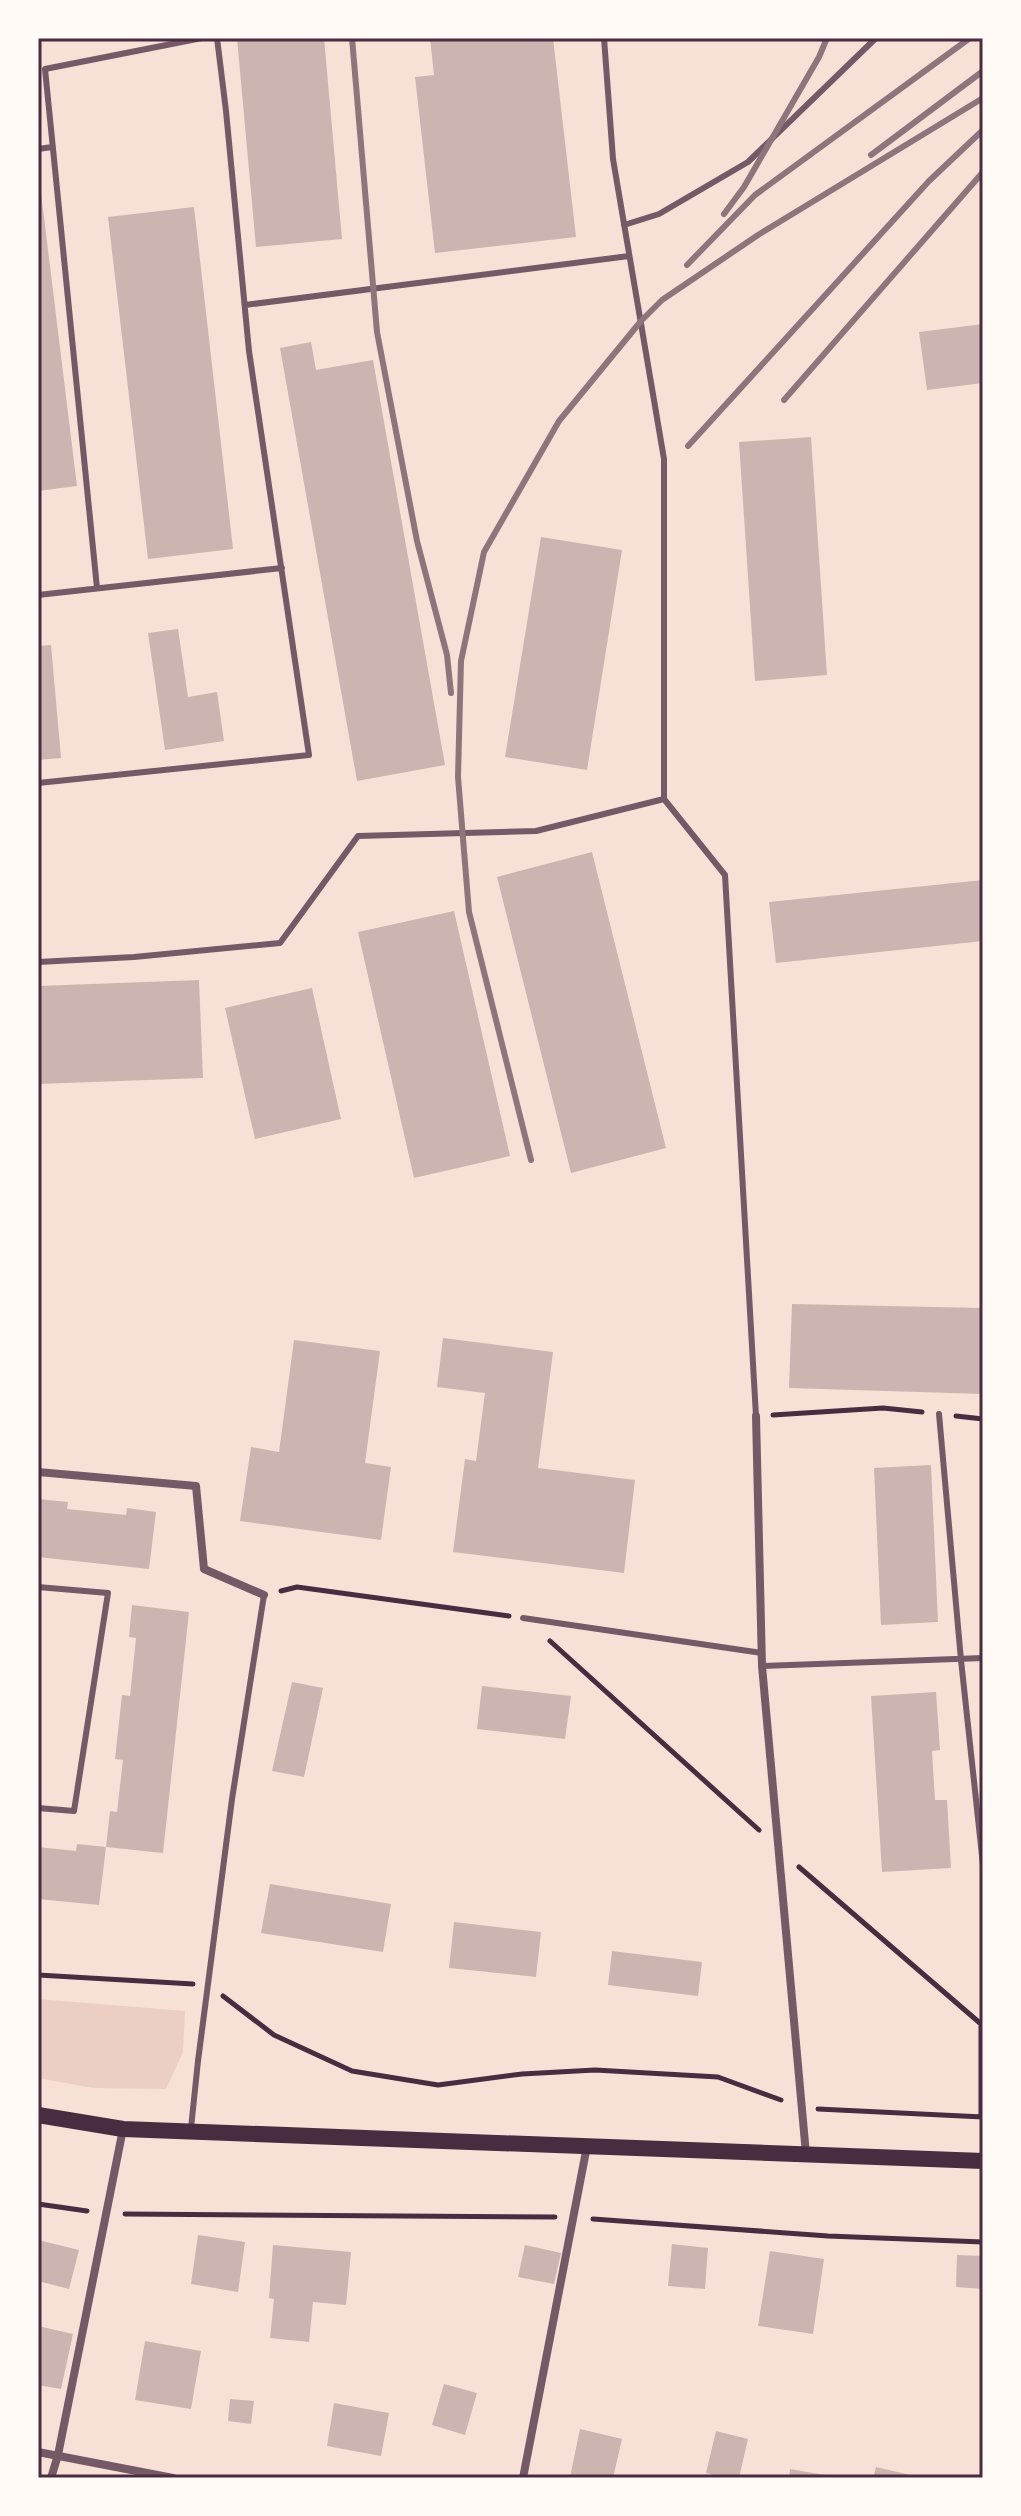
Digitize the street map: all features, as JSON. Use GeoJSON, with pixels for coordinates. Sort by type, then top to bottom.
{"type":"FeatureCollection","features":[{"type":"Feature","properties":{"kind":"main road"},"geometry":{"type":"LineString","coordinates":[[38,2115],[123,2129],[983,2161]]}},
{"type":"Feature","properties":{"kind":"street"},"geometry":{"type":"LineString","coordinates":[[756,1416],[762,1666],[806,2154]]}},
{"type":"Feature","properties":{"kind":"street"},"geometry":{"type":"LineString","coordinates":[[38,1472],[196,1486],[204,1569],[264,1595]]}},
{"type":"Feature","properties":{"kind":"street"},"geometry":{"type":"LineString","coordinates":[[51,2478],[123,2129]]}},
{"type":"Feature","properties":{"kind":"street"},"geometry":{"type":"LineString","coordinates":[[523,2478],[587,2146]]}},
{"type":"Feature","properties":{"kind":"street"},"geometry":{"type":"LineString","coordinates":[[38,2452],[173,2478]]}},
{"type":"Feature","properties":{"kind":"lane"},"geometry":{"type":"LineString","coordinates":[[97,588],[45,69],[202,38]]}},
{"type":"Feature","properties":{"kind":"lane"},"geometry":{"type":"LineString","coordinates":[[38,783],[309,755],[249,351],[217,38]]}},
{"type":"Feature","properties":{"kind":"lane"},"geometry":{"type":"LineString","coordinates":[[604,38],[613,159],[664,459],[664,799],[725,875],[756,1416]]}},
{"type":"Feature","properties":{"kind":"lane"},"geometry":{"type":"LineString","coordinates":[[624,225],[659,214],[748,162],[876,38]]}},
{"type":"Feature","properties":{"kind":"lane"},"geometry":{"type":"LineString","coordinates":[[38,149],[52,147]]}},
{"type":"Feature","properties":{"kind":"lane"},"geometry":{"type":"LineString","coordinates":[[245,305],[629,256]]}},
{"type":"Feature","properties":{"kind":"lane"},"geometry":{"type":"LineString","coordinates":[[38,595],[282,568]]}},
{"type":"Feature","properties":{"kind":"lane"},"geometry":{"type":"LineString","coordinates":[[38,962],[134,957],[280,943],[358,836],[536,831],[664,799]]}},
{"type":"Feature","properties":{"kind":"lane"},"geometry":{"type":"LineString","coordinates":[[939,1414],[983,1865]]}},
{"type":"Feature","properties":{"kind":"lane"},"geometry":{"type":"LineString","coordinates":[[38,1587],[108,1593],[74,1811],[38,1808]]}},
{"type":"Feature","properties":{"kind":"lane"},"geometry":{"type":"LineString","coordinates":[[191,2132],[232,1799],[264,1595]]}},
{"type":"Feature","properties":{"kind":"lane"},"geometry":{"type":"LineString","coordinates":[[523,1618],[762,1653]]}},
{"type":"Feature","properties":{"kind":"lane"},"geometry":{"type":"LineString","coordinates":[[762,1666],[983,1658]]}},
{"type":"Feature","properties":{"kind":"path"},"geometry":{"type":"LineString","coordinates":[[756,1416],[883,1408],[983,1419]]}},
{"type":"Feature","properties":{"kind":"path"},"geometry":{"type":"LineString","coordinates":[[264,1595],[297,1587],[523,1618]]}},
{"type":"Feature","properties":{"kind":"path"},"geometry":{"type":"LineString","coordinates":[[38,1975],[208,1984],[274,2035],[352,2071],[438,2085],[522,2074],[595,2070],[718,2077],[803,2108],[983,2117]]}},
{"type":"Feature","properties":{"kind":"path"},"geometry":{"type":"LineString","coordinates":[[38,2204],[106,2214],[573,2217],[828,2236],[983,2242]]}},
{"type":"Feature","properties":{"kind":"shaded area"},"geometry":{"type":"Polygon","coordinates":[[[38,1999],[185,2011],[183,2052],[166,2089],[93,2088],[38,2078],[38,1999]]]}},
{"type":"Feature","properties":{"kind":"building"},"geometry":{"type":"Polygon","coordinates":[[[237,38],[324,38],[342,239],[256,247],[237,38]]]}},
{"type":"Feature","properties":{"kind":"building"},"geometry":{"type":"Polygon","coordinates":[[[430,38],[553,38],[576,237],[435,253],[415,77],[434,75],[430,38]]]}},
{"type":"Feature","properties":{"kind":"building"},"geometry":{"type":"Polygon","coordinates":[[[41,193],[77,486],[38,491],[38,194],[41,193]]]}},
{"type":"Feature","properties":{"kind":"building"},"geometry":{"type":"Polygon","coordinates":[[[194,207],[233,549],[148,559],[108,217],[194,207]]]}},
{"type":"Feature","properties":{"kind":"building"},"geometry":{"type":"Polygon","coordinates":[[[983,324],[983,383],[927,390],[919,332],[983,324]]]}},
{"type":"Feature","properties":{"kind":"building"},"geometry":{"type":"Polygon","coordinates":[[[311,342],[316,370],[373,360],[445,765],[357,781],[280,348],[311,342]]]}},
{"type":"Feature","properties":{"kind":"building"},"geometry":{"type":"Polygon","coordinates":[[[811,437],[827,675],[755,681],[739,442],[811,437]]]}},
{"type":"Feature","properties":{"kind":"building"},"geometry":{"type":"Polygon","coordinates":[[[541,537],[622,550],[587,770],[505,757],[541,537]]]}},
{"type":"Feature","properties":{"kind":"building"},"geometry":{"type":"Polygon","coordinates":[[[178,629],[188,697],[217,692],[224,741],[165,750],[148,633],[178,629]]]}},
{"type":"Feature","properties":{"kind":"building"},"geometry":{"type":"Polygon","coordinates":[[[51,645],[61,758],[38,760],[38,646],[51,645]]]}},
{"type":"Feature","properties":{"kind":"building"},"geometry":{"type":"Polygon","coordinates":[[[592,852],[666,1148],[571,1173],[497,877],[592,852]]]}},
{"type":"Feature","properties":{"kind":"building"},"geometry":{"type":"Polygon","coordinates":[[[983,880],[983,941],[776,963],[769,902],[983,880]]]}},
{"type":"Feature","properties":{"kind":"building"},"geometry":{"type":"Polygon","coordinates":[[[454,911],[510,1156],[414,1178],[358,932],[454,911]]]}},
{"type":"Feature","properties":{"kind":"building"},"geometry":{"type":"Polygon","coordinates":[[[199,980],[203,1078],[38,1084],[38,986],[199,980]]]}},
{"type":"Feature","properties":{"kind":"building"},"geometry":{"type":"Polygon","coordinates":[[[312,988],[341,1119],[255,1139],[225,1008],[312,988]]]}},
{"type":"Feature","properties":{"kind":"building"},"geometry":{"type":"Polygon","coordinates":[[[792,1304],[983,1308],[983,1394],[789,1388],[792,1304]]]}},
{"type":"Feature","properties":{"kind":"building"},"geometry":{"type":"Polygon","coordinates":[[[443,1338],[553,1352],[538,1468],[635,1480],[624,1573],[453,1552],[465,1459],[476,1461],[485,1393],[437,1387],[443,1338]]]}},
{"type":"Feature","properties":{"kind":"building"},"geometry":{"type":"Polygon","coordinates":[[[294,1340],[380,1351],[365,1463],[391,1467],[381,1540],[240,1521],[251,1447],[279,1452],[294,1340]]]}},
{"type":"Feature","properties":{"kind":"building"},"geometry":{"type":"Polygon","coordinates":[[[931,1465],[938,1622],[881,1625],[874,1468],[931,1465]]]}},
{"type":"Feature","properties":{"kind":"building"},"geometry":{"type":"Polygon","coordinates":[[[38,1499],[68,1502],[67,1509],[126,1515],[127,1508],[156,1512],[149,1569],[38,1557],[38,1499]]]}},
{"type":"Feature","properties":{"kind":"building"},"geometry":{"type":"Polygon","coordinates":[[[132,1605],[189,1612],[163,1853],[106,1847],[110,1811],[117,1812],[123,1760],[115,1759],[122,1695],[130,1696],[136,1638],[129,1637],[132,1605]]]}},
{"type":"Feature","properties":{"kind":"building"},"geometry":{"type":"Polygon","coordinates":[[[292,1682],[323,1688],[304,1777],[272,1771],[292,1682]]]}},
{"type":"Feature","properties":{"kind":"building"},"geometry":{"type":"Polygon","coordinates":[[[482,1686],[571,1696],[565,1739],[477,1729],[482,1686]]]}},
{"type":"Feature","properties":{"kind":"building"},"geometry":{"type":"Polygon","coordinates":[[[936,1692],[940,1750],[932,1751],[935,1800],[947,1800],[951,1868],[882,1872],[871,1696],[936,1692]]]}},
{"type":"Feature","properties":{"kind":"building"},"geometry":{"type":"Polygon","coordinates":[[[77,1844],[106,1847],[99,1905],[38,1899],[38,1847],[76,1851],[77,1844]]]}},
{"type":"Feature","properties":{"kind":"building"},"geometry":{"type":"Polygon","coordinates":[[[270,1884],[391,1904],[383,1952],[261,1933],[270,1884]]]}},
{"type":"Feature","properties":{"kind":"building"},"geometry":{"type":"Polygon","coordinates":[[[454,1922],[541,1932],[536,1977],[449,1968],[454,1922]]]}},
{"type":"Feature","properties":{"kind":"building"},"geometry":{"type":"Polygon","coordinates":[[[612,1951],[702,1962],[698,1996],[608,1985],[612,1951]]]}},
{"type":"Feature","properties":{"kind":"building"},"geometry":{"type":"Polygon","coordinates":[[[198,2235],[245,2242],[238,2292],[191,2284],[198,2235]]]}},
{"type":"Feature","properties":{"kind":"building"},"geometry":{"type":"Polygon","coordinates":[[[38,2240],[79,2250],[69,2289],[38,2281],[38,2240]]]}},
{"type":"Feature","properties":{"kind":"building"},"geometry":{"type":"Polygon","coordinates":[[[672,2244],[708,2248],[705,2289],[668,2286],[672,2244]]]}},
{"type":"Feature","properties":{"kind":"building"},"geometry":{"type":"Polygon","coordinates":[[[273,2245],[351,2252],[346,2305],[313,2302],[309,2342],[270,2338],[274,2299],[269,2298],[273,2245]]]}},
{"type":"Feature","properties":{"kind":"building"},"geometry":{"type":"Polygon","coordinates":[[[525,2245],[561,2253],[554,2284],[518,2277],[525,2245]]]}},
{"type":"Feature","properties":{"kind":"building"},"geometry":{"type":"Polygon","coordinates":[[[770,2251],[824,2259],[813,2334],[758,2326],[770,2251]]]}},
{"type":"Feature","properties":{"kind":"building"},"geometry":{"type":"Polygon","coordinates":[[[957,2255],[983,2256],[983,2289],[956,2287],[957,2255]]]}},
{"type":"Feature","properties":{"kind":"building"},"geometry":{"type":"Polygon","coordinates":[[[38,2326],[73,2334],[61,2389],[38,2385],[38,2326]]]}},
{"type":"Feature","properties":{"kind":"building"},"geometry":{"type":"Polygon","coordinates":[[[145,2341],[201,2351],[191,2409],[135,2400],[145,2341]]]}},
{"type":"Feature","properties":{"kind":"building"},"geometry":{"type":"Polygon","coordinates":[[[444,2384],[477,2393],[465,2435],[432,2425],[444,2384]]]}},
{"type":"Feature","properties":{"kind":"building"},"geometry":{"type":"Polygon","coordinates":[[[230,2399],[254,2401],[251,2424],[228,2421],[230,2399]]]}},
{"type":"Feature","properties":{"kind":"building"},"geometry":{"type":"Polygon","coordinates":[[[334,2403],[389,2413],[381,2456],[327,2446],[334,2403]]]}},
{"type":"Feature","properties":{"kind":"building"},"geometry":{"type":"Polygon","coordinates":[[[580,2429],[622,2439],[613,2478],[570,2477],[580,2429]]]}},
{"type":"Feature","properties":{"kind":"building"},"geometry":{"type":"Polygon","coordinates":[[[716,2431],[748,2439],[739,2478],[706,2473],[716,2431]]]}},
{"type":"Feature","properties":{"kind":"building"},"geometry":{"type":"Polygon","coordinates":[[[876,2467],[919,2477],[919,2478],[873,2478],[876,2467]]]}},
{"type":"Feature","properties":{"kind":"building"},"geometry":{"type":"Polygon","coordinates":[[[790,2469],[831,2476],[831,2478],[789,2478],[790,2469]]]}},
{"type":"Feature","properties":{"kind":"railway"},"geometry":{"type":"LineString","coordinates":[[352,38],[377,332],[417,541],[447,655],[451,693]]}},
{"type":"Feature","properties":{"kind":"railway"},"geometry":{"type":"LineString","coordinates":[[724,214],[744,187],[827,38]]}},
{"type":"Feature","properties":{"kind":"railway"},"geometry":{"type":"LineString","coordinates":[[687,265],[755,195],[970,38]]}},
{"type":"Feature","properties":{"kind":"railway"},"geometry":{"type":"LineString","coordinates":[[871,155],[983,71]]}},
{"type":"Feature","properties":{"kind":"railway"},"geometry":{"type":"LineString","coordinates":[[531,1160],[469,912],[458,777],[461,661],[484,552],[559,421],[662,300],[758,235],[983,98]]}},
{"type":"Feature","properties":{"kind":"railway"},"geometry":{"type":"LineString","coordinates":[[688,446],[929,181],[983,130]]}},
{"type":"Feature","properties":{"kind":"railway"},"geometry":{"type":"LineString","coordinates":[[784,400],[983,172]]}}]}
